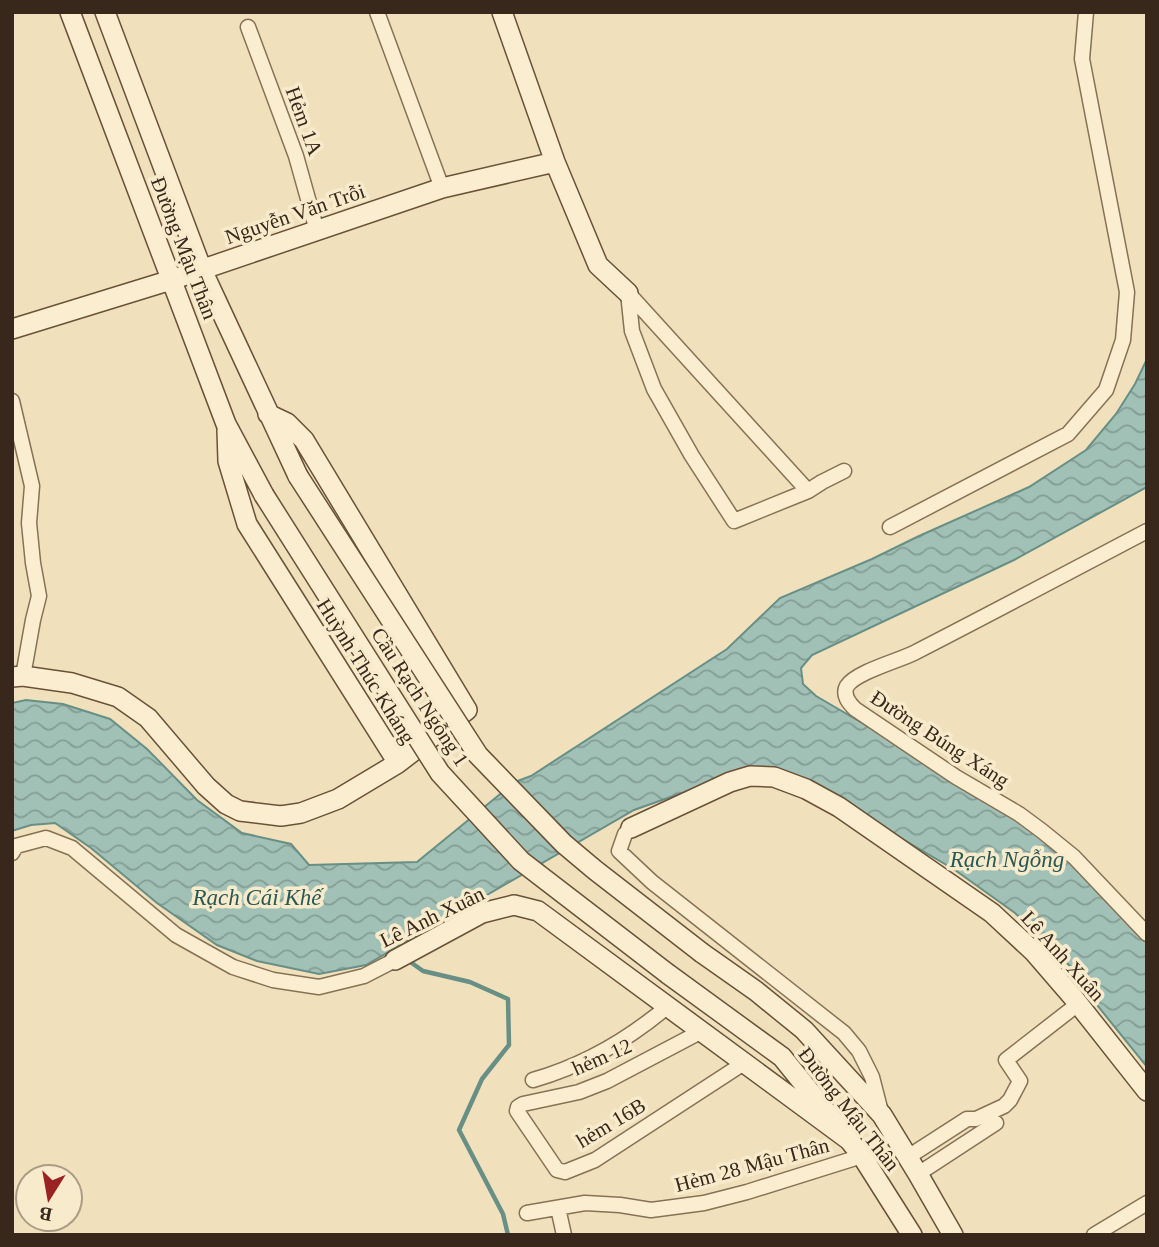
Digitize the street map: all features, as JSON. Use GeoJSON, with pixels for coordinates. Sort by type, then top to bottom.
{"type":"FeatureCollection","features":[{"type":"Feature","properties":{"kind":"street","name":"Đường Mậu Thân"},"geometry":{"type":"LineString","coordinates":[[71,12],[226,424],[264,495]]}},
{"type":"Feature","properties":{"kind":"street","name":"Đường Mậu Thân"},"geometry":{"type":"LineString","coordinates":[[105,12],[202,270],[298,476]]}},
{"type":"Feature","properties":{"kind":"street"},"geometry":{"type":"LineString","coordinates":[[377,12],[442,188]]}},
{"type":"Feature","properties":{"kind":"street"},"geometry":{"type":"LineString","coordinates":[[502,12],[555,162],[598,265],[628,293],[808,491]]}},
{"type":"Feature","properties":{"kind":"street"},"geometry":{"type":"LineString","coordinates":[[890,527],[1068,434],[1106,390],[1123,340],[1127,292],[1082,59],[1086,12]]}},
{"type":"Feature","properties":{"kind":"street","name":"Hẻm 1A"},"geometry":{"type":"LineString","coordinates":[[248,27],[296,156],[317,231]]}},
{"type":"Feature","properties":{"kind":"street","name":"Nguyễn Văn Trỗi"},"geometry":{"type":"LineString","coordinates":[[12,330],[202,270],[442,188],[555,162]]}},
{"type":"Feature","properties":{"kind":"street"},"geometry":{"type":"LineString","coordinates":[[628,293],[632,331],[654,388],[692,456],[734,521],[808,491],[844,471]]}},
{"type":"Feature","properties":{"kind":"street"},"geometry":{"type":"LineString","coordinates":[[12,401],[32,486],[29,523],[39,596],[18,677]]}},
{"type":"Feature","properties":{"kind":"street"},"geometry":{"type":"LineString","coordinates":[[268,414],[287,422],[304,440],[467,710],[398,763]]}},
{"type":"Feature","properties":{"kind":"street","name":"Huỳnh Thúc Kháng"},"geometry":{"type":"LineString","coordinates":[[18,677],[72,683],[118,697],[148,718],[206,786],[226,804],[240,811],[281,816],[301,813],[338,799],[398,763],[247,524],[228,461],[226,424]]}},
{"type":"Feature","properties":{"kind":"street","name":"Cầu Rạch Ngỗng 1"},"geometry":{"type":"LineString","coordinates":[[298,476],[478,755],[564,844],[702,953]]}},
{"type":"Feature","properties":{"kind":"street","name":"Cầu Rạch Ngỗng 1"},"geometry":{"type":"LineString","coordinates":[[264,495],[440,774],[522,861],[668,974]]}},
{"type":"Feature","properties":{"kind":"street"},"geometry":{"type":"LineString","coordinates":[[1141,534],[1147,549]]}},
{"type":"Feature","properties":{"kind":"street","name":"Đường Búng Xáng"},"geometry":{"type":"LineString","coordinates":[[1141,534],[909,656],[862,675],[848,686],[845,694],[855,709],[956,778],[1019,814],[1042,831],[1074,857],[1147,934]]}},
{"type":"Feature","properties":{"kind":"street","name":"Lê Anh Xuân"},"geometry":{"type":"LineString","coordinates":[[631,828],[730,782],[750,776],[774,777],[806,789],[850,815],[992,913],[1034,952],[1147,1091]]}},
{"type":"Feature","properties":{"kind":"street"},"geometry":{"type":"LineString","coordinates":[[631,828],[625,834],[619,850],[652,882],[844,1032],[859,1051],[872,1077],[882,1115]]}},
{"type":"Feature","properties":{"kind":"street","name":"Lê Anh Xuân"},"geometry":{"type":"LineString","coordinates":[[12,853],[16,846],[46,838],[72,848],[176,935],[233,967],[273,980],[319,987],[364,976],[482,913],[514,905],[538,911],[849,1140]]}},
{"type":"Feature","properties":{"kind":"street","name":"Đường Mậu Thân"},"geometry":{"type":"LineString","coordinates":[[702,953],[804,1030],[882,1115],[953,1235]]}},
{"type":"Feature","properties":{"kind":"street","name":"Đường Mậu Thân"},"geometry":{"type":"LineString","coordinates":[[668,974],[782,1057],[862,1156],[912,1235]]}},
{"type":"Feature","properties":{"kind":"street"},"geometry":{"type":"LineString","coordinates":[[913,1166],[967,1119],[976,1119],[1007,1103],[1020,1081],[1003,1056],[1078,1004]]}},
{"type":"Feature","properties":{"kind":"street"},"geometry":{"type":"LineString","coordinates":[[533,1080],[574,1066],[640,1028],[668,1006]]}},
{"type":"Feature","properties":{"kind":"street","name":"hẻm 12"},"geometry":{"type":"LineString","coordinates":[[517,1111],[523,1104],[579,1092],[607,1081],[702,1031]]}},
{"type":"Feature","properties":{"kind":"street","name":"hẻm 16B"},"geometry":{"type":"LineString","coordinates":[[517,1111],[557,1170],[565,1172],[595,1160],[744,1063]]}},
{"type":"Feature","properties":{"kind":"street"},"geometry":{"type":"LineString","coordinates":[[913,1166],[996,1123]]}},
{"type":"Feature","properties":{"kind":"street","name":"Hẻm 28 Mậu Thân"},"geometry":{"type":"LineString","coordinates":[[527,1213],[585,1203],[651,1210],[704,1203],[862,1156]]}},
{"type":"Feature","properties":{"kind":"street"},"geometry":{"type":"LineString","coordinates":[[1094,1235],[1147,1203]]}},
{"type":"Feature","properties":{"kind":"street"},"geometry":{"type":"LineString","coordinates":[[558,1208],[564,1235]]}},
{"type":"Feature","properties":{"kind":"water"},"geometry":{"type":"Polygon","coordinates":[[[1147,359],[1147,487],[1014,560],[812,655],[801,668],[803,684],[816,696],[1030,828],[1084,872],[1130,923],[1147,943],[1147,1067],[1097,1005],[1074,970],[1015,913],[955,870],[899,837],[846,800],[812,781],[777,771],[744,771],[634,810],[366,965],[319,974],[257,961],[217,945],[157,903],[91,848],[55,823],[31,825],[12,831],[12,703],[26,700],[63,704],[110,719],[147,749],[197,800],[242,833],[291,844],[309,865],[417,862],[515,782],[531,776],[727,649],[780,598],[1029,487],[1086,450],[1116,414],[1147,359]]]}},
{"type":"Feature","properties":{"kind":"waterway"},"geometry":{"type":"LineString","coordinates":[[409,961],[423,971],[470,982],[508,999],[509,1045],[482,1079],[459,1130],[503,1214],[508,1235]]}},
{"type":"Feature","properties":{"kind":"water label","name":"Rạch Ngỗng"},"geometry":{"type":"Point","coordinates":[1007,859]}},
{"type":"Feature","properties":{"kind":"water label","name":"Rạch Cái Khế"},"geometry":{"type":"Point","coordinates":[257,897]}}]}
